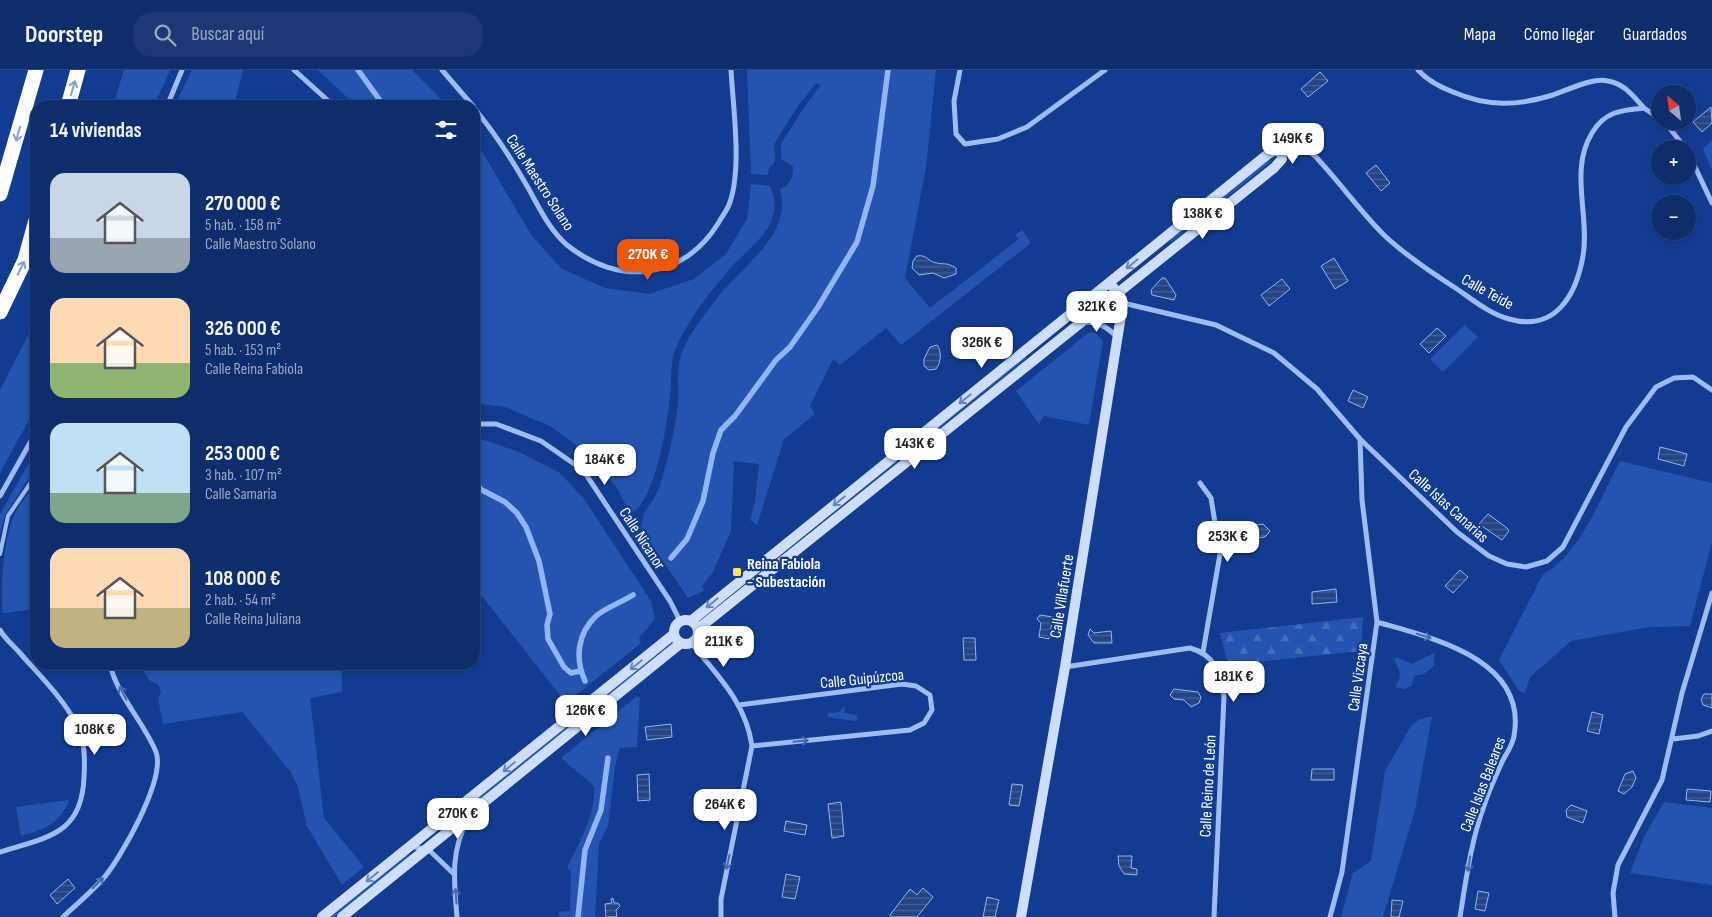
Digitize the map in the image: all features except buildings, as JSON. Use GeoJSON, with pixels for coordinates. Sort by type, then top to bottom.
{"type":"FeatureCollection","features":[{"type":"Feature","properties":{"kind":"highway"},"geometry":{"type":"LineString","coordinates":[[0,194],[36,70]]}},
{"type":"Feature","properties":{"kind":"highway"},"geometry":{"type":"LineString","coordinates":[[70,100],[78,70]]}},
{"type":"Feature","properties":{"kind":"highway"},"geometry":{"type":"LineString","coordinates":[[0,312],[25,260],[30,242]]}},
{"type":"Feature","properties":{"kind":"street"},"geometry":{"type":"LineString","coordinates":[[170,100],[182,70]]}},
{"type":"Feature","properties":{"kind":"street"},"geometry":{"type":"LineString","coordinates":[[294,70],[327,100]]}},
{"type":"Feature","properties":{"kind":"street","name":"Calle Maestro Solano"},"geometry":{"type":"LineString","coordinates":[[442,70],[467,100]]}},
{"type":"Feature","properties":{"kind":"street","name":"Calle Maestro Solano"},"geometry":{"type":"LineString","coordinates":[[480,115],[494,132],[549,223],[566,244],[587,258],[615,270],[655,272],[686,259],[700,248],[712,233],[730,203],[735,179],[731,70]]}},
{"type":"Feature","properties":{"kind":"street"},"geometry":{"type":"LineString","coordinates":[[960,70],[954,100],[956,134],[966,144],[998,139],[1027,127],[1105,70]]}},
{"type":"Feature","properties":{"kind":"street"},"geometry":{"type":"LineString","coordinates":[[1418,70],[1439,87],[1474,101],[1498,104],[1524,102],[1578,85],[1607,80],[1627,88],[1644,108],[1651,112]]}},
{"type":"Feature","properties":{"kind":"street","name":"Calle Teide"},"geometry":{"type":"LineString","coordinates":[[1281,152],[1301,147],[1314,155],[1384,235],[1436,276],[1490,311],[1508,319],[1529,323],[1552,316],[1569,298],[1578,276],[1583,255],[1585,222],[1580,183],[1584,154],[1592,132],[1614,111],[1644,108]]}},
{"type":"Feature","properties":{"kind":"street"},"geometry":{"type":"LineString","coordinates":[[1671,130],[1679,140]]}},
{"type":"Feature","properties":{"kind":"street"},"geometry":{"type":"LineString","coordinates":[[322,917],[674,634],[676,625],[690,624],[1080,322],[1274,168],[1282,159],[1281,152],[1276,150],[1268,154],[690,624]]}},
{"type":"Feature","properties":{"kind":"street"},"geometry":{"type":"LineString","coordinates":[[1696,169],[1712,203]]}},
{"type":"Feature","properties":{"kind":"street"},"geometry":{"type":"LineString","coordinates":[[1109,283],[1123,303]]}},
{"type":"Feature","properties":{"kind":"street","name":"Calle Villafuerte"},"geometry":{"type":"LineString","coordinates":[[1021,917],[1065,667],[1123,303]]}},
{"type":"Feature","properties":{"kind":"street","name":"Calle Islas Canarias"},"geometry":{"type":"LineString","coordinates":[[1123,303],[1216,325],[1274,353],[1318,389],[1360,439],[1457,532],[1489,556],[1508,564],[1526,567],[1546,561],[1563,547],[1626,426],[1656,387],[1674,378],[1693,377],[1712,390]]}},
{"type":"Feature","properties":{"kind":"street"},"geometry":{"type":"LineString","coordinates":[[1080,322],[1102,324],[1117,337]]}},
{"type":"Feature","properties":{"kind":"street","name":"Calle Nicanor"},"geometry":{"type":"LineString","coordinates":[[480,424],[496,424],[541,442],[582,470],[670,601],[690,624]]}},
{"type":"Feature","properties":{"kind":"street","name":"Calle Vizcaya"},"geometry":{"type":"LineString","coordinates":[[1330,917],[1342,872],[1377,622],[1362,500],[1360,439]]}},
{"type":"Feature","properties":{"kind":"street"},"geometry":{"type":"LineString","coordinates":[[0,496],[30,443]]}},
{"type":"Feature","properties":{"kind":"street"},"geometry":{"type":"LineString","coordinates":[[1065,667],[1190,648],[1203,652],[1220,554],[1211,498],[1200,483]]}},
{"type":"Feature","properties":{"kind":"street"},"geometry":{"type":"LineString","coordinates":[[1616,917],[1613,893],[1618,865],[1662,780],[1673,739],[1682,693],[1712,592]]}},
{"type":"Feature","properties":{"kind":"street","name":"Calle Islas Baleares"},"geometry":{"type":"LineString","coordinates":[[1377,622],[1440,641],[1478,659],[1492,670],[1501,682],[1515,715],[1514,737],[1483,806],[1472,846],[1460,917]]}},
{"type":"Feature","properties":{"kind":"street"},"geometry":{"type":"LineString","coordinates":[[342,917],[698,634],[690,624]]}},
{"type":"Feature","properties":{"kind":"street"},"geometry":{"type":"LineString","coordinates":[[0,630],[2,635],[30,666]]}},
{"type":"Feature","properties":{"kind":"street"},"geometry":{"type":"LineString","coordinates":[[674,634],[686,643],[739,705],[749,725],[752,746],[721,899],[721,917]]}},
{"type":"Feature","properties":{"kind":"street","name":"Calle Reino de León"},"geometry":{"type":"LineString","coordinates":[[1203,652],[1213,662],[1221,679],[1224,696],[1214,917]]}},
{"type":"Feature","properties":{"kind":"street"},"geometry":{"type":"LineString","coordinates":[[0,852],[48,836],[67,826],[79,809],[84,795],[85,758],[78,726],[59,698],[34,670]]}},
{"type":"Feature","properties":{"kind":"street"},"geometry":{"type":"LineString","coordinates":[[63,917],[103,879],[125,850],[149,797],[155,774],[157,753],[136,718],[113,670]]}},
{"type":"Feature","properties":{"kind":"street","name":"Calle Guipúzcoa"},"geometry":{"type":"LineString","coordinates":[[739,705],[902,684],[916,686],[930,695],[932,710],[924,723],[910,730],[752,746]]}},
{"type":"Feature","properties":{"kind":"street"},"geometry":{"type":"LineString","coordinates":[[1673,739],[1698,736],[1712,731]]}},
{"type":"Feature","properties":{"kind":"street"},"geometry":{"type":"LineString","coordinates":[[457,917],[454,874],[455,852],[461,831],[474,811]]}},
{"type":"Feature","properties":{"kind":"street"},"geometry":{"type":"LineString","coordinates":[[410,846],[426,849],[443,861],[454,874]]}},
{"type":"Feature","properties":{"kind":"lane"},"geometry":{"type":"LineString","coordinates":[[0,554],[8,516],[30,485]]}},
{"type":"Feature","properties":{"kind":"green space"},"geometry":{"type":"Polygon","coordinates":[[[124,70],[170,70],[157,100],[115,100],[124,70]]]}},
{"type":"Feature","properties":{"kind":"green space"},"geometry":{"type":"Polygon","coordinates":[[[192,70],[243,70],[236,100],[177,100],[192,70]]]}},
{"type":"Feature","properties":{"kind":"green space"},"geometry":{"type":"Polygon","coordinates":[[[318,70],[412,70],[442,100],[350,100],[318,70]]]}},
{"type":"Feature","properties":{"kind":"green space"},"geometry":{"type":"Polygon","coordinates":[[[747,70],[936,70],[926,167],[905,278],[930,308],[1019,239],[1015,235],[1022,230],[1031,243],[901,345],[886,328],[840,365],[833,359],[810,406],[815,414],[784,439],[757,525],[750,520],[755,501],[759,464],[734,461],[731,531],[712,574],[702,586],[704,591],[688,598],[641,529],[646,511],[658,491],[671,445],[678,403],[681,356],[693,331],[714,302],[772,236],[779,222],[782,206],[780,189],[789,183],[793,174],[793,166],[781,159],[781,144],[821,85],[816,83],[798,106],[774,144],[775,162],[769,168],[768,175],[751,174],[747,70]]]}},
{"type":"Feature","properties":{"kind":"green space"},"geometry":{"type":"Polygon","coordinates":[[[1712,140],[1712,170],[1703,149],[1712,140]]]}},
{"type":"Feature","properties":{"kind":"green space"},"geometry":{"type":"Polygon","coordinates":[[[480,148],[532,236],[562,269],[605,288],[649,294],[694,279],[726,254],[747,219],[751,184],[770,186],[774,206],[769,226],[758,241],[736,262],[710,293],[692,318],[674,353],[669,407],[659,461],[647,495],[639,507],[630,513],[617,488],[587,453],[550,426],[505,407],[480,404],[480,148]]]}},
{"type":"Feature","properties":{"kind":"green space"},"geometry":{"type":"Polygon","coordinates":[[[1269,159],[1272,161],[1172,242],[1169,241],[1269,159]]]}},
{"type":"Feature","properties":{"kind":"green space"},"geometry":{"type":"Polygon","coordinates":[[[1465,325],[1478,337],[1443,372],[1430,359],[1465,325]]]}},
{"type":"Feature","properties":{"kind":"green space"},"geometry":{"type":"Polygon","coordinates":[[[30,332],[30,418],[0,473],[0,390],[30,332]]]}},
{"type":"Feature","properties":{"kind":"green space"},"geometry":{"type":"Polygon","coordinates":[[[1094,332],[1103,341],[1089,425],[1044,416],[1039,424],[1016,391],[1088,333],[1094,332]]]}},
{"type":"Feature","properties":{"kind":"green space"},"geometry":{"type":"Polygon","coordinates":[[[1025,356],[1027,358],[733,593],[1025,356]]]}},
{"type":"Feature","properties":{"kind":"green space"},"geometry":{"type":"Polygon","coordinates":[[[480,439],[519,452],[560,473],[584,499],[651,601],[655,619],[639,638],[641,643],[566,703],[482,596],[480,596],[480,439]]]}},
{"type":"Feature","properties":{"kind":"green space"},"geometry":{"type":"Polygon","coordinates":[[[30,461],[30,476],[5,515],[0,534],[0,514],[30,461]]]}},
{"type":"Feature","properties":{"kind":"green space"},"geometry":{"type":"Polygon","coordinates":[[[1620,461],[1712,483],[1712,542],[1690,626],[1650,627],[1571,641],[1530,677],[1525,693],[1519,691],[1499,660],[1543,574],[1556,565],[1579,539],[1597,508],[1620,461]]]}},
{"type":"Feature","properties":{"kind":"green space"},"geometry":{"type":"Polygon","coordinates":[[[30,491],[30,610],[3,613],[2,591],[8,537],[14,516],[30,491]]]}},
{"type":"Feature","properties":{"kind":"green space"},"geometry":{"type":"Polygon","coordinates":[[[1363,617],[1361,651],[1228,665],[1220,633],[1363,617]]]}},
{"type":"Feature","properties":{"kind":"green space"},"geometry":{"type":"Polygon","coordinates":[[[668,647],[465,811],[462,810],[663,648],[668,647]]]}},
{"type":"Feature","properties":{"kind":"green space"},"geometry":{"type":"Polygon","coordinates":[[[1434,653],[1434,666],[1424,674],[1414,676],[1412,685],[1405,689],[1395,687],[1400,676],[1394,659],[1396,657],[1412,664],[1434,653]]]}},
{"type":"Feature","properties":{"kind":"green space"},"geometry":{"type":"Polygon","coordinates":[[[143,670],[342,670],[342,692],[310,698],[324,818],[364,867],[342,885],[307,826],[298,787],[290,771],[242,712],[163,724],[158,698],[161,692],[158,684],[150,681],[143,670]]]}},
{"type":"Feature","properties":{"kind":"green space"},"geometry":{"type":"Polygon","coordinates":[[[637,696],[640,698],[637,747],[620,748],[615,767],[608,826],[599,844],[595,917],[560,917],[559,912],[570,911],[571,871],[567,868],[590,818],[594,797],[594,786],[561,758],[637,696]]]}},
{"type":"Feature","properties":{"kind":"green space"},"geometry":{"type":"Polygon","coordinates":[[[844,706],[845,713],[857,715],[858,719],[855,721],[828,717],[828,713],[840,712],[844,706]]]}},
{"type":"Feature","properties":{"kind":"green space"},"geometry":{"type":"Polygon","coordinates":[[[1432,716],[1415,810],[1383,917],[1341,917],[1353,873],[1371,861],[1385,771],[1411,726],[1418,720],[1432,716]]]}},
{"type":"Feature","properties":{"kind":"green space"},"geometry":{"type":"Polygon","coordinates":[[[69,800],[66,808],[56,820],[44,828],[21,836],[16,807],[69,800]]]}},
{"type":"Feature","properties":{"kind":"green space"},"geometry":{"type":"Polygon","coordinates":[[[1664,802],[1712,808],[1712,885],[1630,873],[1644,837],[1664,802]]]}},
{"type":"Feature","properties":{"kind":"green space"},"geometry":{"type":"Polygon","coordinates":[[[407,854],[411,855],[335,917],[329,917],[407,854]]]}},
{"type":"Feature","properties":{"kind":"shaded area"},"geometry":{"type":"Polygon","coordinates":[[[1320,72],[1328,81],[1308,97],[1301,89],[1320,72]]]}},
{"type":"Feature","properties":{"kind":"shaded area"},"geometry":{"type":"Polygon","coordinates":[[[1711,107],[1712,123],[1702,132],[1696,125],[1696,120],[1711,107]]]}},
{"type":"Feature","properties":{"kind":"shaded area"},"geometry":{"type":"Polygon","coordinates":[[[1376,165],[1390,183],[1381,191],[1366,173],[1376,165]]]}},
{"type":"Feature","properties":{"kind":"shaded area"},"geometry":{"type":"Polygon","coordinates":[[[917,256],[923,256],[940,264],[953,266],[956,268],[956,274],[944,278],[933,273],[919,275],[912,268],[913,261],[917,256]]]}},
{"type":"Feature","properties":{"kind":"shaded area"},"geometry":{"type":"Polygon","coordinates":[[[1334,258],[1348,281],[1335,289],[1321,266],[1334,258]]]}},
{"type":"Feature","properties":{"kind":"shaded area"},"geometry":{"type":"Polygon","coordinates":[[[1162,278],[1165,278],[1176,295],[1174,300],[1152,295],[1151,290],[1162,278]]]}},
{"type":"Feature","properties":{"kind":"shaded area"},"geometry":{"type":"Polygon","coordinates":[[[1282,279],[1290,289],[1269,306],[1261,295],[1282,279]]]}},
{"type":"Feature","properties":{"kind":"shaded area"},"geometry":{"type":"Polygon","coordinates":[[[1437,328],[1446,336],[1429,353],[1420,344],[1437,328]]]}},
{"type":"Feature","properties":{"kind":"shaded area"},"geometry":{"type":"Polygon","coordinates":[[[937,345],[940,354],[939,364],[936,369],[929,370],[924,366],[924,359],[930,347],[937,345]]]}},
{"type":"Feature","properties":{"kind":"shaded area"},"geometry":{"type":"Polygon","coordinates":[[[1353,390],[1368,397],[1363,408],[1348,401],[1353,390]]]}},
{"type":"Feature","properties":{"kind":"shaded area"},"geometry":{"type":"Polygon","coordinates":[[[1660,447],[1687,454],[1684,466],[1658,459],[1660,447]]]}},
{"type":"Feature","properties":{"kind":"shaded area"},"geometry":{"type":"Polygon","coordinates":[[[1488,514],[1509,531],[1502,540],[1479,524],[1488,514]]]}},
{"type":"Feature","properties":{"kind":"shaded area"},"geometry":{"type":"Polygon","coordinates":[[[1263,524],[1270,531],[1265,537],[1242,540],[1241,527],[1263,524]]]}},
{"type":"Feature","properties":{"kind":"shaded area"},"geometry":{"type":"Polygon","coordinates":[[[1460,570],[1468,577],[1453,593],[1445,586],[1460,570]]]}},
{"type":"Feature","properties":{"kind":"shaded area"},"geometry":{"type":"Polygon","coordinates":[[[1336,589],[1337,602],[1312,604],[1312,592],[1336,589]]]}},
{"type":"Feature","properties":{"kind":"shaded area"},"geometry":{"type":"Polygon","coordinates":[[[1040,615],[1053,617],[1049,639],[1039,637],[1041,623],[1037,619],[1040,615]]]}},
{"type":"Feature","properties":{"kind":"shaded area"},"geometry":{"type":"Polygon","coordinates":[[[1090,629],[1094,633],[1111,631],[1112,643],[1094,643],[1088,635],[1090,629]]]}},
{"type":"Feature","properties":{"kind":"shaded area"},"geometry":{"type":"Polygon","coordinates":[[[963,638],[975,638],[976,660],[964,660],[963,638]]]}},
{"type":"Feature","properties":{"kind":"shaded area"},"geometry":{"type":"Polygon","coordinates":[[[1174,689],[1198,692],[1201,697],[1199,703],[1191,707],[1184,700],[1174,699],[1170,695],[1174,689]]]}},
{"type":"Feature","properties":{"kind":"shaded area"},"geometry":{"type":"Polygon","coordinates":[[[1704,694],[1712,694],[1712,708],[1703,705],[1701,699],[1704,694]]]}},
{"type":"Feature","properties":{"kind":"shaded area"},"geometry":{"type":"Polygon","coordinates":[[[1592,712],[1603,715],[1599,734],[1587,731],[1592,712]]]}},
{"type":"Feature","properties":{"kind":"shaded area"},"geometry":{"type":"Polygon","coordinates":[[[671,724],[672,737],[647,740],[645,727],[671,724]]]}},
{"type":"Feature","properties":{"kind":"shaded area"},"geometry":{"type":"Polygon","coordinates":[[[1312,769],[1334,769],[1334,780],[1311,780],[1312,769]]]}},
{"type":"Feature","properties":{"kind":"shaded area"},"geometry":{"type":"Polygon","coordinates":[[[1633,771],[1636,778],[1632,787],[1624,794],[1618,791],[1625,774],[1633,771]]]}},
{"type":"Feature","properties":{"kind":"shaded area"},"geometry":{"type":"Polygon","coordinates":[[[649,774],[650,800],[638,801],[637,775],[649,774]]]}},
{"type":"Feature","properties":{"kind":"shaded area"},"geometry":{"type":"Polygon","coordinates":[[[1012,784],[1023,785],[1019,806],[1009,805],[1012,784]]]}},
{"type":"Feature","properties":{"kind":"shaded area"},"geometry":{"type":"Polygon","coordinates":[[[1687,789],[1711,791],[1710,802],[1686,800],[1687,789]]]}},
{"type":"Feature","properties":{"kind":"shaded area"},"geometry":{"type":"Polygon","coordinates":[[[841,802],[844,836],[832,838],[828,804],[841,802]]]}},
{"type":"Feature","properties":{"kind":"shaded area"},"geometry":{"type":"Polygon","coordinates":[[[1571,805],[1587,811],[1583,823],[1567,817],[1566,810],[1571,805]]]}},
{"type":"Feature","properties":{"kind":"shaded area"},"geometry":{"type":"Polygon","coordinates":[[[786,821],[807,825],[805,835],[784,831],[786,821]]]}},
{"type":"Feature","properties":{"kind":"shaded area"},"geometry":{"type":"Polygon","coordinates":[[[1118,856],[1132,856],[1131,868],[1137,869],[1137,875],[1124,874],[1119,866],[1118,856]]]}},
{"type":"Feature","properties":{"kind":"shaded area"},"geometry":{"type":"Polygon","coordinates":[[[786,874],[800,877],[795,899],[782,897],[786,874]]]}},
{"type":"Feature","properties":{"kind":"shaded area"},"geometry":{"type":"Polygon","coordinates":[[[68,879],[75,888],[57,904],[50,895],[68,879]]]}},
{"type":"Feature","properties":{"kind":"shaded area"},"geometry":{"type":"Polygon","coordinates":[[[923,888],[933,897],[917,917],[893,917],[890,915],[910,889],[917,895],[923,888]]]}},
{"type":"Feature","properties":{"kind":"shaded area"},"geometry":{"type":"Polygon","coordinates":[[[1478,891],[1489,893],[1485,911],[1475,909],[1478,891]]]}},
{"type":"Feature","properties":{"kind":"shaded area"},"geometry":{"type":"Polygon","coordinates":[[[987,897],[999,900],[995,917],[983,917],[987,897]]]}},
{"type":"Feature","properties":{"kind":"shaded area"},"geometry":{"type":"Polygon","coordinates":[[[613,898],[614,903],[618,903],[620,906],[616,910],[617,917],[606,917],[605,904],[612,903],[611,899],[613,898]]]}},
{"type":"Feature","properties":{"kind":"shaded area"},"geometry":{"type":"Polygon","coordinates":[[[1392,900],[1403,901],[1399,917],[1391,917],[1392,900]]]}},
{"type":"Feature","properties":{"kind":"waterway"},"geometry":{"type":"LineString","coordinates":[[358,70],[380,100]]}},
{"type":"Feature","properties":{"kind":"waterway"},"geometry":{"type":"LineString","coordinates":[[671,558],[687,539],[703,501],[713,453],[721,430],[735,416],[776,360],[790,347],[818,307],[857,242],[873,186],[888,70]]}},
{"type":"Feature","properties":{"kind":"waterway"},"geometry":{"type":"LineString","coordinates":[[480,489],[505,502],[517,513],[526,527],[539,561],[550,614],[547,625],[548,639],[564,667],[571,673],[580,671]]}},
{"type":"Feature","properties":{"kind":"waterway"},"geometry":{"type":"LineString","coordinates":[[585,681],[579,656],[585,631],[596,616],[633,595]]}},
{"type":"Feature","properties":{"kind":"waterway"},"geometry":{"type":"LineString","coordinates":[[578,917],[585,850],[601,810],[608,758]]}},
{"type":"Feature","properties":{"kind":"place","name":"Reina Fabiola - Subestación"},"geometry":{"type":"Point","coordinates":[737,572]}}]}
